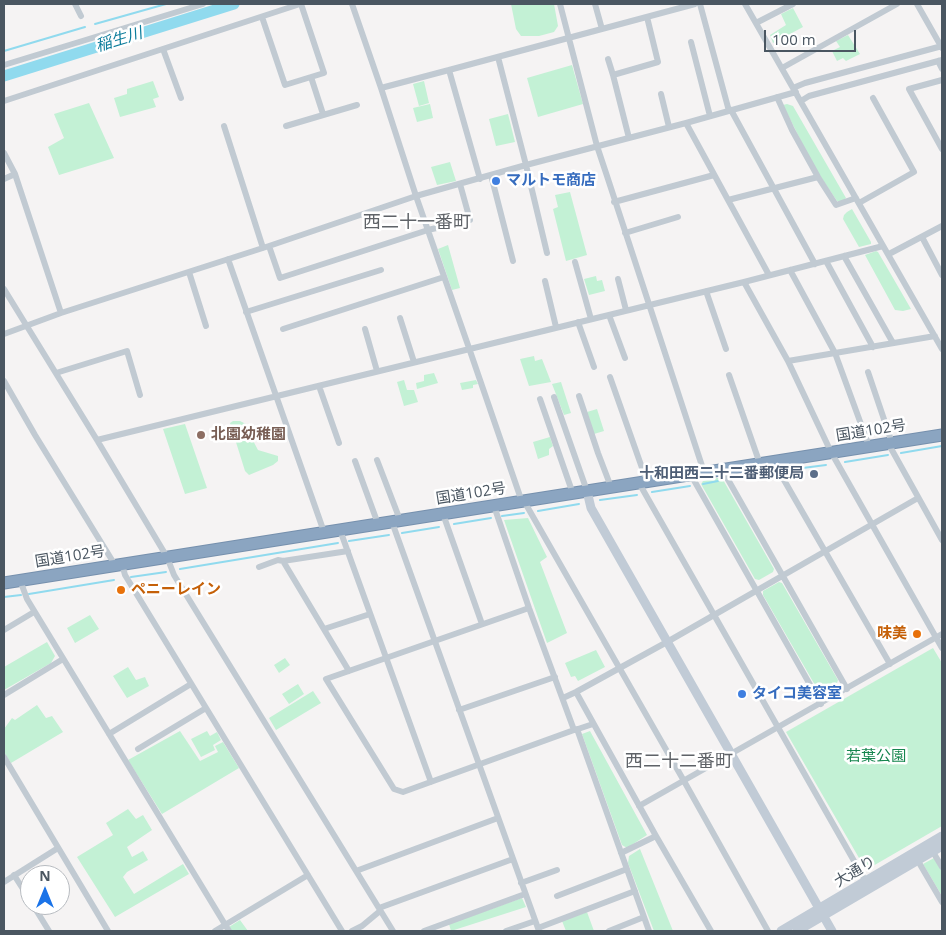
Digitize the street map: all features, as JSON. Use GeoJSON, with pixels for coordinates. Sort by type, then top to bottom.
{"type":"FeatureCollection","features":[{"type":"Feature","properties":{"kind":"highway","name":"国道102号"},"geometry":{"type":"LineString","coordinates":[[4,583],[942,435]]}},
{"type":"Feature","properties":{"kind":"street"},"geometry":{"type":"LineString","coordinates":[[75,4],[80,16]]}},
{"type":"Feature","properties":{"kind":"street"},"geometry":{"type":"LineString","coordinates":[[4,65],[203,4]]}},
{"type":"Feature","properties":{"kind":"street"},"geometry":{"type":"LineString","coordinates":[[4,101],[262,16],[301,4],[324,73],[285,85],[262,16]]}},
{"type":"Feature","properties":{"kind":"street"},"geometry":{"type":"LineString","coordinates":[[352,4],[416,196],[523,501],[768,931]]}},
{"type":"Feature","properties":{"kind":"street"},"geometry":{"type":"LineString","coordinates":[[560,4],[597,146],[614,202],[704,472]]}},
{"type":"Feature","properties":{"kind":"street"},"geometry":{"type":"LineString","coordinates":[[595,4],[602,28]]}},
{"type":"Feature","properties":{"kind":"street"},"geometry":{"type":"LineString","coordinates":[[381,88],[647,17],[680,6],[694,4]]}},
{"type":"Feature","properties":{"kind":"street"},"geometry":{"type":"LineString","coordinates":[[700,4],[730,111],[815,264]]}},
{"type":"Feature","properties":{"kind":"street"},"geometry":{"type":"LineString","coordinates":[[745,4],[941,346]]}},
{"type":"Feature","properties":{"kind":"street"},"geometry":{"type":"LineString","coordinates":[[756,24],[793,4]]}},
{"type":"Feature","properties":{"kind":"street"},"geometry":{"type":"LineString","coordinates":[[782,68],[897,4]]}},
{"type":"Feature","properties":{"kind":"street"},"geometry":{"type":"LineString","coordinates":[[4,334],[61,313],[416,196],[777,98],[805,83],[942,47],[917,4]]}},
{"type":"Feature","properties":{"kind":"street"},"geometry":{"type":"LineString","coordinates":[[613,75],[658,62],[647,17]]}},
{"type":"Feature","properties":{"kind":"street"},"geometry":{"type":"LineString","coordinates":[[691,42],[710,116]]}},
{"type":"Feature","properties":{"kind":"street"},"geometry":{"type":"LineString","coordinates":[[163,49],[181,98]]}},
{"type":"Feature","properties":{"kind":"street"},"geometry":{"type":"LineString","coordinates":[[498,57],[548,253]]}},
{"type":"Feature","properties":{"kind":"street"},"geometry":{"type":"LineString","coordinates":[[608,59],[629,138]]}},
{"type":"Feature","properties":{"kind":"street"},"geometry":{"type":"LineString","coordinates":[[801,101],[809,96],[940,60],[942,69]]}},
{"type":"Feature","properties":{"kind":"street"},"geometry":{"type":"LineString","coordinates":[[449,70],[480,178]]}},
{"type":"Feature","properties":{"kind":"street"},"geometry":{"type":"LineString","coordinates":[[310,77],[323,114]]}},
{"type":"Feature","properties":{"kind":"street"},"geometry":{"type":"LineString","coordinates":[[942,80],[910,89],[942,149]]}},
{"type":"Feature","properties":{"kind":"street"},"geometry":{"type":"LineString","coordinates":[[661,94],[669,128]]}},
{"type":"Feature","properties":{"kind":"street"},"geometry":{"type":"LineString","coordinates":[[777,98],[792,130],[836,205],[858,201],[914,172],[873,98]]}},
{"type":"Feature","properties":{"kind":"street"},"geometry":{"type":"LineString","coordinates":[[286,126],[357,105]]}},
{"type":"Feature","properties":{"kind":"street"},"geometry":{"type":"LineString","coordinates":[[686,123],[769,275]]}},
{"type":"Feature","properties":{"kind":"street"},"geometry":{"type":"LineString","coordinates":[[224,126],[266,247],[280,278],[428,230],[470,220],[460,184]]}},
{"type":"Feature","properties":{"kind":"street"},"geometry":{"type":"LineString","coordinates":[[4,153],[15,174],[61,313]]}},
{"type":"Feature","properties":{"kind":"street"},"geometry":{"type":"LineString","coordinates":[[4,179],[15,174]]}},
{"type":"Feature","properties":{"kind":"street"},"geometry":{"type":"LineString","coordinates":[[491,175],[513,261]]}},
{"type":"Feature","properties":{"kind":"street"},"geometry":{"type":"LineString","coordinates":[[614,202],[714,175]]}},
{"type":"Feature","properties":{"kind":"street"},"geometry":{"type":"LineString","coordinates":[[728,200],[818,177]]}},
{"type":"Feature","properties":{"kind":"street"},"geometry":{"type":"LineString","coordinates":[[625,233],[678,217]]}},
{"type":"Feature","properties":{"kind":"street"},"geometry":{"type":"LineString","coordinates":[[889,254],[942,226]]}},
{"type":"Feature","properties":{"kind":"street"},"geometry":{"type":"LineString","coordinates":[[922,237],[942,275]]}},
{"type":"Feature","properties":{"kind":"street"},"geometry":{"type":"LineString","coordinates":[[96,440],[884,246]]}},
{"type":"Feature","properties":{"kind":"street"},"geometry":{"type":"LineString","coordinates":[[844,256],[893,343]]}},
{"type":"Feature","properties":{"kind":"street"},"geometry":{"type":"LineString","coordinates":[[228,259],[324,532]]}},
{"type":"Feature","properties":{"kind":"street"},"geometry":{"type":"LineString","coordinates":[[826,261],[873,346]]}},
{"type":"Feature","properties":{"kind":"street"},"geometry":{"type":"LineString","coordinates":[[575,262],[591,319]]}},
{"type":"Feature","properties":{"kind":"street"},"geometry":{"type":"LineString","coordinates":[[246,312],[382,270]]}},
{"type":"Feature","properties":{"kind":"street"},"geometry":{"type":"LineString","coordinates":[[790,270],[836,353],[869,446]]}},
{"type":"Feature","properties":{"kind":"street"},"geometry":{"type":"LineString","coordinates":[[189,272],[206,326]]}},
{"type":"Feature","properties":{"kind":"street"},"geometry":{"type":"LineString","coordinates":[[283,329],[444,276]]}},
{"type":"Feature","properties":{"kind":"street"},"geometry":{"type":"LineString","coordinates":[[618,279],[626,310]]}},
{"type":"Feature","properties":{"kind":"street"},"geometry":{"type":"LineString","coordinates":[[545,281],[556,327]]}},
{"type":"Feature","properties":{"kind":"street"},"geometry":{"type":"LineString","coordinates":[[744,282],[788,360],[831,452],[939,636],[942,648]]}},
{"type":"Feature","properties":{"kind":"street"},"geometry":{"type":"LineString","coordinates":[[4,288],[167,557],[179,583],[393,931]]}},
{"type":"Feature","properties":{"kind":"street"},"geometry":{"type":"LineString","coordinates":[[706,291],[726,349]]}},
{"type":"Feature","properties":{"kind":"street"},"geometry":{"type":"LineString","coordinates":[[609,315],[624,358]]}},
{"type":"Feature","properties":{"kind":"street"},"geometry":{"type":"LineString","coordinates":[[400,318],[414,362]]}},
{"type":"Feature","properties":{"kind":"street"},"geometry":{"type":"LineString","coordinates":[[578,322],[594,367]]}},
{"type":"Feature","properties":{"kind":"street"},"geometry":{"type":"LineString","coordinates":[[365,329],[377,371]]}},
{"type":"Feature","properties":{"kind":"street"},"geometry":{"type":"LineString","coordinates":[[788,360],[935,336]]}},
{"type":"Feature","properties":{"kind":"street"},"geometry":{"type":"LineString","coordinates":[[56,373],[127,351],[140,396]]}},
{"type":"Feature","properties":{"kind":"street"},"geometry":{"type":"LineString","coordinates":[[868,372],[890,443],[942,540]]}},
{"type":"Feature","properties":{"kind":"street"},"geometry":{"type":"LineString","coordinates":[[729,375],[760,464]]}},
{"type":"Feature","properties":{"kind":"street"},"geometry":{"type":"LineString","coordinates":[[610,377],[643,482],[713,614],[866,882]]}},
{"type":"Feature","properties":{"kind":"street"},"geometry":{"type":"LineString","coordinates":[[4,381],[35,435],[119,564],[342,931]]}},
{"type":"Feature","properties":{"kind":"street"},"geometry":{"type":"LineString","coordinates":[[319,386],[339,442]]}},
{"type":"Feature","properties":{"kind":"street"},"geometry":{"type":"LineString","coordinates":[[579,396],[611,488]]}},
{"type":"Feature","properties":{"kind":"street"},"geometry":{"type":"LineString","coordinates":[[554,397],[587,491],[591,508],[832,931]]}},
{"type":"Feature","properties":{"kind":"street"},"geometry":{"type":"LineString","coordinates":[[540,399],[573,494]]}},
{"type":"Feature","properties":{"kind":"street"},"geometry":{"type":"LineString","coordinates":[[377,460],[434,641],[537,927]]}},
{"type":"Feature","properties":{"kind":"street"},"geometry":{"type":"LineString","coordinates":[[355,461],[378,524]]}},
{"type":"Feature","properties":{"kind":"street"},"geometry":{"type":"LineString","coordinates":[[773,461],[890,664]]}},
{"type":"Feature","properties":{"kind":"street"},"geometry":{"type":"LineString","coordinates":[[722,470],[847,689]]}},
{"type":"Feature","properties":{"kind":"street"},"geometry":{"type":"LineString","coordinates":[[690,474],[821,704]]}},
{"type":"Feature","properties":{"kind":"street"},"geometry":{"type":"LineString","coordinates":[[563,698],[667,642],[918,498]]}},
{"type":"Feature","properties":{"kind":"street"},"geometry":{"type":"LineString","coordinates":[[494,506],[529,608],[576,730],[649,931]]}},
{"type":"Feature","properties":{"kind":"street"},"geometry":{"type":"LineString","coordinates":[[443,514],[482,624]]}},
{"type":"Feature","properties":{"kind":"street"},"geometry":{"type":"LineString","coordinates":[[340,530],[431,782]]}},
{"type":"Feature","properties":{"kind":"street"},"geometry":{"type":"LineString","coordinates":[[259,567],[278,560],[283,561],[348,550]]}},
{"type":"Feature","properties":{"kind":"street"},"geometry":{"type":"LineString","coordinates":[[283,561],[349,671]]}},
{"type":"Feature","properties":{"kind":"street"},"geometry":{"type":"LineString","coordinates":[[20,580],[34,612],[227,928]]}},
{"type":"Feature","properties":{"kind":"street"},"geometry":{"type":"LineString","coordinates":[[529,608],[326,679],[394,789],[403,792],[593,724]]}},
{"type":"Feature","properties":{"kind":"street"},"geometry":{"type":"LineString","coordinates":[[4,630],[34,612]]}},
{"type":"Feature","properties":{"kind":"street"},"geometry":{"type":"LineString","coordinates":[[324,629],[370,614]]}},
{"type":"Feature","properties":{"kind":"street"},"geometry":{"type":"LineString","coordinates":[[639,806],[939,636]]}},
{"type":"Feature","properties":{"kind":"street"},"geometry":{"type":"LineString","coordinates":[[4,695],[63,659]]}},
{"type":"Feature","properties":{"kind":"street"},"geometry":{"type":"LineString","coordinates":[[460,710],[555,677]]}},
{"type":"Feature","properties":{"kind":"street"},"geometry":{"type":"LineString","coordinates":[[109,734],[191,684]]}},
{"type":"Feature","properties":{"kind":"street"},"geometry":{"type":"LineString","coordinates":[[576,692],[711,931]]}},
{"type":"Feature","properties":{"kind":"street"},"geometry":{"type":"LineString","coordinates":[[138,749],[206,708]]}},
{"type":"Feature","properties":{"kind":"street"},"geometry":{"type":"LineString","coordinates":[[4,757],[108,931]]}},
{"type":"Feature","properties":{"kind":"street"},"geometry":{"type":"LineString","coordinates":[[356,871],[498,818]]}},
{"type":"Feature","properties":{"kind":"street"},"geometry":{"type":"LineString","coordinates":[[622,854],[656,836]]}},
{"type":"Feature","properties":{"kind":"street","name":"大通り"},"geometry":{"type":"LineString","coordinates":[[797,931],[866,882],[942,836]]}},
{"type":"Feature","properties":{"kind":"street","name":"大通り"},"geometry":{"type":"LineString","coordinates":[[781,931],[821,913],[942,846]]}},
{"type":"Feature","properties":{"kind":"street"},"geometry":{"type":"LineString","coordinates":[[4,882],[58,848]]}},
{"type":"Feature","properties":{"kind":"street"},"geometry":{"type":"LineString","coordinates":[[933,852],[942,867]]}},
{"type":"Feature","properties":{"kind":"street"},"geometry":{"type":"LineString","coordinates":[[352,931],[362,926],[379,909],[513,859]]}},
{"type":"Feature","properties":{"kind":"street"},"geometry":{"type":"LineString","coordinates":[[918,861],[942,902]]}},
{"type":"Feature","properties":{"kind":"street"},"geometry":{"type":"LineString","coordinates":[[557,896],[627,869]]}},
{"type":"Feature","properties":{"kind":"street"},"geometry":{"type":"LineString","coordinates":[[521,883],[557,870]]}},
{"type":"Feature","properties":{"kind":"street"},"geometry":{"type":"LineString","coordinates":[[14,875],[20,884]]}},
{"type":"Feature","properties":{"kind":"street"},"geometry":{"type":"LineString","coordinates":[[215,931],[227,928],[308,875]]}},
{"type":"Feature","properties":{"kind":"street"},"geometry":{"type":"LineString","coordinates":[[506,931],[537,927],[635,891]]}},
{"type":"Feature","properties":{"kind":"street"},"geometry":{"type":"LineString","coordinates":[[424,931],[525,894]]}},
{"type":"Feature","properties":{"kind":"street"},"geometry":{"type":"LineString","coordinates":[[39,915],[49,931]]}},
{"type":"Feature","properties":{"kind":"street"},"geometry":{"type":"LineString","coordinates":[[609,931],[644,917]]}},
{"type":"Feature","properties":{"kind":"green space"},"geometry":{"type":"Polygon","coordinates":[[[511,4],[554,4],[558,26],[554,32],[539,36],[521,36],[516,29],[511,4]]]}},
{"type":"Feature","properties":{"kind":"green space"},"geometry":{"type":"Polygon","coordinates":[[[793,8],[803,27],[773,43],[770,35],[786,25],[781,14],[793,8]]]}},
{"type":"Feature","properties":{"kind":"green space"},"geometry":{"type":"Polygon","coordinates":[[[848,35],[860,54],[846,61],[843,58],[837,61],[832,51],[840,47],[836,41],[848,35]]]}},
{"type":"Feature","properties":{"kind":"green space"},"geometry":{"type":"Polygon","coordinates":[[[572,65],[583,104],[538,117],[527,78],[572,65]]]}},
{"type":"Feature","properties":{"kind":"green space"},"geometry":{"type":"Polygon","coordinates":[[[153,81],[159,97],[153,99],[156,107],[120,117],[114,98],[127,94],[127,89],[153,81]]]}},
{"type":"Feature","properties":{"kind":"green space"},"geometry":{"type":"Polygon","coordinates":[[[424,81],[429,103],[419,106],[413,84],[424,81]]]}},
{"type":"Feature","properties":{"kind":"green space"},"geometry":{"type":"Polygon","coordinates":[[[89,103],[114,158],[59,175],[48,147],[64,138],[54,114],[89,103]]]}},
{"type":"Feature","properties":{"kind":"green space"},"geometry":{"type":"Polygon","coordinates":[[[430,104],[433,118],[417,122],[413,108],[430,104]]]}},
{"type":"Feature","properties":{"kind":"green space"},"geometry":{"type":"Polygon","coordinates":[[[783,105],[793,106],[846,198],[843,201],[837,201],[814,167],[783,105]]]}},
{"type":"Feature","properties":{"kind":"green space"},"geometry":{"type":"Polygon","coordinates":[[[508,114],[515,142],[496,146],[489,119],[508,114]]]}},
{"type":"Feature","properties":{"kind":"green space"},"geometry":{"type":"Polygon","coordinates":[[[450,162],[456,181],[437,185],[431,167],[450,162]]]}},
{"type":"Feature","properties":{"kind":"green space"},"geometry":{"type":"Polygon","coordinates":[[[570,192],[587,255],[566,261],[553,209],[558,207],[555,195],[570,192]]]}},
{"type":"Feature","properties":{"kind":"green space"},"geometry":{"type":"Polygon","coordinates":[[[852,209],[871,244],[859,247],[843,219],[844,215],[852,209]]]}},
{"type":"Feature","properties":{"kind":"green space"},"geometry":{"type":"Polygon","coordinates":[[[448,245],[460,288],[452,290],[438,249],[448,245]]]}},
{"type":"Feature","properties":{"kind":"green space"},"geometry":{"type":"Polygon","coordinates":[[[876,251],[911,309],[895,310],[865,255],[876,251]]]}},
{"type":"Feature","properties":{"kind":"green space"},"geometry":{"type":"Polygon","coordinates":[[[596,276],[597,281],[602,280],[605,291],[589,295],[584,279],[596,276]]]}},
{"type":"Feature","properties":{"kind":"green space"},"geometry":{"type":"Polygon","coordinates":[[[534,356],[535,361],[542,359],[551,382],[529,386],[520,359],[534,356]]]}},
{"type":"Feature","properties":{"kind":"green space"},"geometry":{"type":"Polygon","coordinates":[[[434,373],[438,383],[417,389],[416,383],[424,381],[424,375],[434,373]]]}},
{"type":"Feature","properties":{"kind":"green space"},"geometry":{"type":"Polygon","coordinates":[[[404,380],[407,390],[414,390],[418,402],[404,406],[397,382],[404,380]]]}},
{"type":"Feature","properties":{"kind":"green space"},"geometry":{"type":"Polygon","coordinates":[[[476,380],[478,384],[473,385],[473,388],[462,390],[460,383],[476,380]]]}},
{"type":"Feature","properties":{"kind":"green space"},"geometry":{"type":"Polygon","coordinates":[[[561,382],[571,413],[564,415],[552,384],[561,382]]]}},
{"type":"Feature","properties":{"kind":"green space"},"geometry":{"type":"Polygon","coordinates":[[[597,409],[604,431],[594,434],[587,412],[597,409]]]}},
{"type":"Feature","properties":{"kind":"green space"},"geometry":{"type":"Polygon","coordinates":[[[240,421],[246,424],[258,450],[278,456],[278,461],[249,475],[245,471],[230,423],[240,421]]]}},
{"type":"Feature","properties":{"kind":"green space"},"geometry":{"type":"Polygon","coordinates":[[[185,424],[207,488],[185,494],[163,429],[185,424]]]}},
{"type":"Feature","properties":{"kind":"green space"},"geometry":{"type":"Polygon","coordinates":[[[550,437],[553,446],[549,449],[549,455],[538,459],[533,442],[550,437]]]}},
{"type":"Feature","properties":{"kind":"green space"},"geometry":{"type":"Polygon","coordinates":[[[722,478],[774,569],[773,572],[759,580],[755,579],[701,484],[703,481],[722,478]]]}},
{"type":"Feature","properties":{"kind":"green space"},"geometry":{"type":"Polygon","coordinates":[[[528,518],[547,557],[540,562],[567,633],[547,643],[504,520],[528,518]]]}},
{"type":"Feature","properties":{"kind":"green space"},"geometry":{"type":"Polygon","coordinates":[[[779,582],[782,583],[838,680],[837,683],[823,693],[819,692],[763,595],[763,591],[779,582]]]}},
{"type":"Feature","properties":{"kind":"green space"},"geometry":{"type":"Polygon","coordinates":[[[90,615],[99,629],[75,643],[67,628],[90,615]]]}},
{"type":"Feature","properties":{"kind":"green space"},"geometry":{"type":"Polygon","coordinates":[[[47,642],[55,656],[51,663],[4,690],[4,667],[47,642]]]}},
{"type":"Feature","properties":{"kind":"green space","name":"若葉公園"},"geometry":{"type":"Polygon","coordinates":[[[933,648],[942,663],[942,826],[866,870],[786,732],[933,648]]]}},
{"type":"Feature","properties":{"kind":"green space"},"geometry":{"type":"Polygon","coordinates":[[[596,650],[605,667],[578,681],[575,676],[571,677],[565,663],[596,650]]]}},
{"type":"Feature","properties":{"kind":"green space"},"geometry":{"type":"Polygon","coordinates":[[[285,658],[290,665],[279,673],[274,665],[285,658]]]}},
{"type":"Feature","properties":{"kind":"green space"},"geometry":{"type":"Polygon","coordinates":[[[128,667],[136,680],[145,677],[149,686],[127,698],[113,676],[128,667]]]}},
{"type":"Feature","properties":{"kind":"green space"},"geometry":{"type":"Polygon","coordinates":[[[298,684],[304,694],[289,704],[282,694],[298,684]]]}},
{"type":"Feature","properties":{"kind":"green space"},"geometry":{"type":"Polygon","coordinates":[[[313,691],[321,703],[276,730],[269,718],[313,691]]]}},
{"type":"Feature","properties":{"kind":"green space"},"geometry":{"type":"Polygon","coordinates":[[[37,705],[46,718],[52,716],[63,732],[11,763],[4,752],[4,729],[12,718],[15,720],[37,705]]]}},
{"type":"Feature","properties":{"kind":"green space"},"geometry":{"type":"Polygon","coordinates":[[[180,731],[200,761],[218,752],[215,746],[223,742],[239,768],[162,814],[128,760],[180,731]]]}},
{"type":"Feature","properties":{"kind":"green space"},"geometry":{"type":"Polygon","coordinates":[[[207,731],[210,736],[217,732],[221,740],[213,745],[215,750],[201,757],[191,739],[207,731]]]}},
{"type":"Feature","properties":{"kind":"green space"},"geometry":{"type":"Polygon","coordinates":[[[590,731],[647,835],[627,848],[622,845],[582,734],[590,731]]]}},
{"type":"Feature","properties":{"kind":"green space"},"geometry":{"type":"Polygon","coordinates":[[[128,809],[136,819],[143,815],[152,830],[127,847],[132,857],[143,851],[148,860],[127,872],[123,877],[134,894],[183,864],[189,874],[115,917],[77,857],[113,835],[106,823],[128,809]]]}},
{"type":"Feature","properties":{"kind":"green space"},"geometry":{"type":"Polygon","coordinates":[[[640,849],[673,931],[654,931],[628,863],[629,856],[640,849]]]}},
{"type":"Feature","properties":{"kind":"green space"},"geometry":{"type":"Polygon","coordinates":[[[934,858],[942,872],[942,896],[923,864],[934,858]]]}},
{"type":"Feature","properties":{"kind":"green space"},"geometry":{"type":"Polygon","coordinates":[[[522,898],[526,907],[451,931],[449,924],[522,898]]]}},
{"type":"Feature","properties":{"kind":"green space"},"geometry":{"type":"Polygon","coordinates":[[[587,912],[594,931],[566,931],[562,921],[587,912]]]}},
{"type":"Feature","properties":{"kind":"green space"},"geometry":{"type":"Polygon","coordinates":[[[240,920],[248,931],[231,931],[229,927],[240,920]]]}},
{"type":"Feature","properties":{"kind":"waterway"},"geometry":{"type":"LineString","coordinates":[[95,24],[166,4]]}},
{"type":"Feature","properties":{"kind":"waterway","name":"稲生川"},"geometry":{"type":"LineString","coordinates":[[4,76],[234,4]]}},
{"type":"Feature","properties":{"kind":"waterway"},"geometry":{"type":"LineString","coordinates":[[4,51],[85,27]]}},
{"type":"Feature","properties":{"kind":"waterway"},"geometry":{"type":"LineString","coordinates":[[901,453],[942,446]]}},
{"type":"Feature","properties":{"kind":"waterway"},"geometry":{"type":"LineString","coordinates":[[845,462],[888,455]]}},
{"type":"Feature","properties":{"kind":"waterway"},"geometry":{"type":"LineString","coordinates":[[787,470],[826,465]]}},
{"type":"Feature","properties":{"kind":"waterway"},"geometry":{"type":"LineString","coordinates":[[733,479],[769,473]]}},
{"type":"Feature","properties":{"kind":"waterway"},"geometry":{"type":"LineString","coordinates":[[703,484],[718,481]]}},
{"type":"Feature","properties":{"kind":"waterway"},"geometry":{"type":"LineString","coordinates":[[652,492],[690,486]]}},
{"type":"Feature","properties":{"kind":"waterway"},"geometry":{"type":"LineString","coordinates":[[600,500],[637,495]]}},
{"type":"Feature","properties":{"kind":"waterway"},"geometry":{"type":"LineString","coordinates":[[538,511],[579,504]]}},
{"type":"Feature","properties":{"kind":"waterway"},"geometry":{"type":"LineString","coordinates":[[502,516],[524,513]]}},
{"type":"Feature","properties":{"kind":"waterway"},"geometry":{"type":"LineString","coordinates":[[454,524],[491,518]]}},
{"type":"Feature","properties":{"kind":"waterway"},"geometry":{"type":"LineString","coordinates":[[402,533],[439,527]]}},
{"type":"Feature","properties":{"kind":"waterway"},"geometry":{"type":"LineString","coordinates":[[349,541],[389,535]]}},
{"type":"Feature","properties":{"kind":"waterway"},"geometry":{"type":"LineString","coordinates":[[180,569],[338,543]]}},
{"type":"Feature","properties":{"kind":"waterway"},"geometry":{"type":"LineString","coordinates":[[131,577],[166,572]]}},
{"type":"Feature","properties":{"kind":"waterway"},"geometry":{"type":"LineString","coordinates":[[29,594],[114,580]]}},
{"type":"Feature","properties":{"kind":"waterway"},"geometry":{"type":"LineString","coordinates":[[4,597],[21,595]]}},
{"type":"Feature","properties":{"kind":"place","name":"マルトモ商店"},"geometry":{"type":"Point","coordinates":[496,181]}},
{"type":"Feature","properties":{"kind":"place","name":"北園幼稚園"},"geometry":{"type":"Point","coordinates":[201,435]}},
{"type":"Feature","properties":{"kind":"place","name":"十和田西二十二番郵便局"},"geometry":{"type":"Point","coordinates":[814,474]}},
{"type":"Feature","properties":{"kind":"place","name":"ペニーレイン"},"geometry":{"type":"Point","coordinates":[121,590]}},
{"type":"Feature","properties":{"kind":"place","name":"味美"},"geometry":{"type":"Point","coordinates":[917,634]}},
{"type":"Feature","properties":{"kind":"place","name":"タイコ美容室"},"geometry":{"type":"Point","coordinates":[742,694]}},
{"type":"Feature","properties":{"kind":"district","name":"西二十一番町"},"geometry":{"type":"Point","coordinates":[417,223]}},
{"type":"Feature","properties":{"kind":"district","name":"西二十二番町"},"geometry":{"type":"Point","coordinates":[679,762]}}]}
